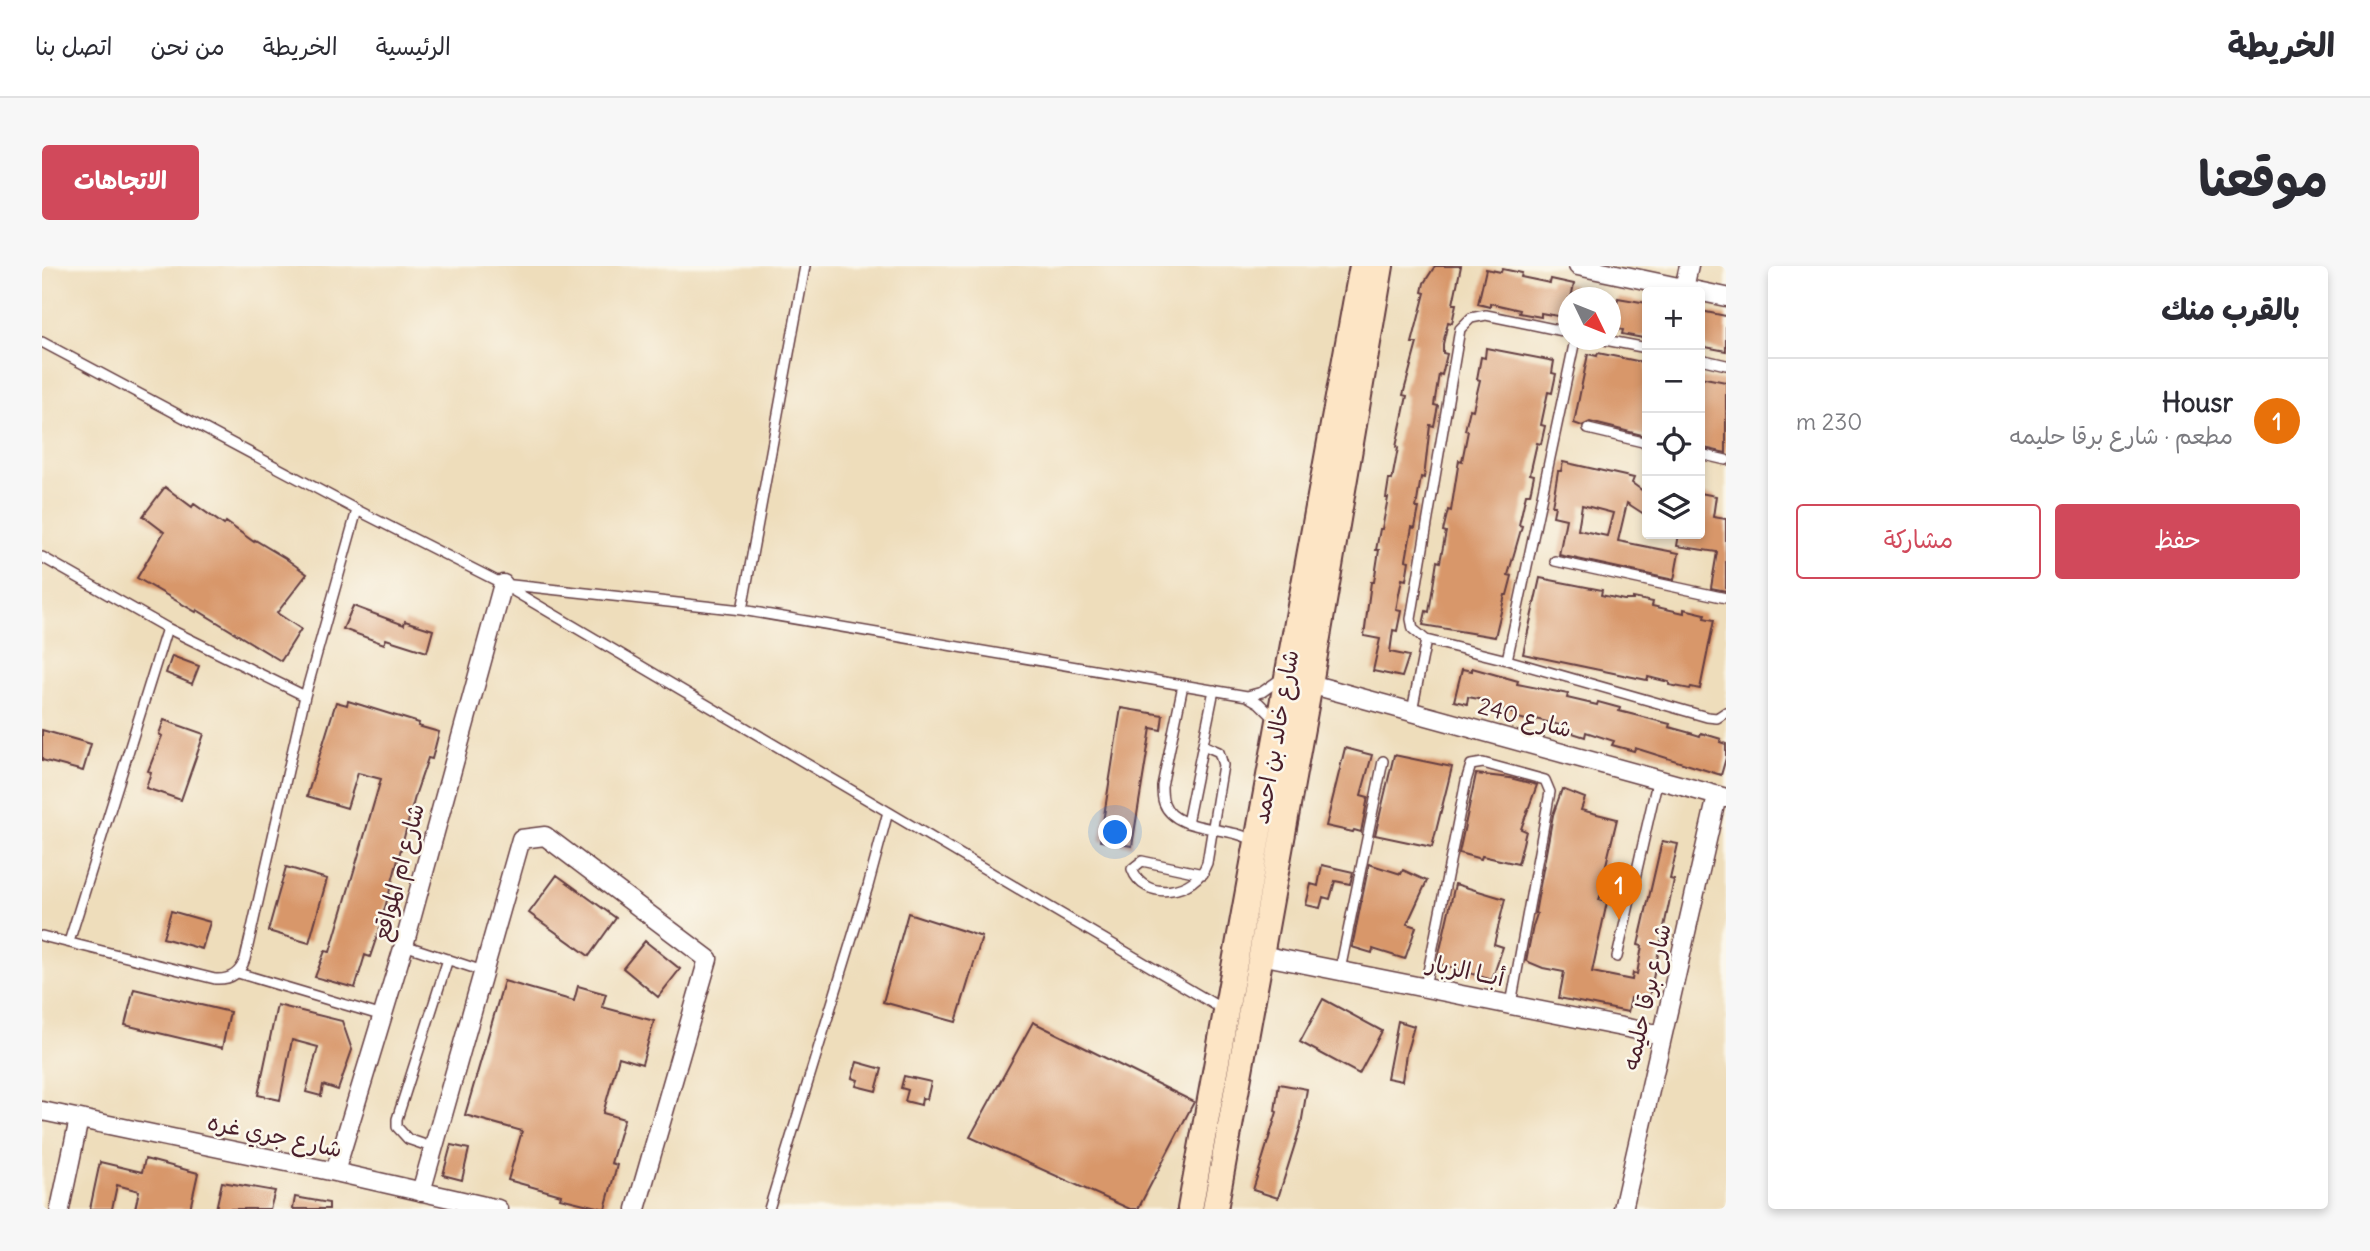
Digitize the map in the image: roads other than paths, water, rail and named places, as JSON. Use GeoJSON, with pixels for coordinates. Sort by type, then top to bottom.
{"type":"FeatureCollection","features":[{"type":"Feature","properties":{"kind":"main road","name":"شارع خالد بن احمد"},"geometry":{"type":"LineString","coordinates":[[1190,1209],[1362,266]]}},
{"type":"Feature","properties":{"kind":"main road","name":"شارع خالد بن احمد"},"geometry":{"type":"LineString","coordinates":[[1215,1209],[1310,684],[1381,266]]}},
{"type":"Feature","properties":{"kind":"street"},"geometry":{"type":"LineString","coordinates":[[1578,266],[1679,287]]}},
{"type":"Feature","properties":{"kind":"street"},"geometry":{"type":"LineString","coordinates":[[1684,287],[1689,266]]}},
{"type":"Feature","properties":{"kind":"street"},"geometry":{"type":"LineString","coordinates":[[1705,292],[1726,297]]}},
{"type":"Feature","properties":{"kind":"street","name":"شارع ام المواقع"},"geometry":{"type":"LineString","coordinates":[[335,1172],[404,945],[503,584]]}},
{"type":"Feature","properties":{"kind":"street","name":"شارع 240"},"geometry":{"type":"LineString","coordinates":[[1310,684],[1721,797]]}},
{"type":"Feature","properties":{"kind":"street","name":"شارع برقا حليمه"},"geometry":{"type":"LineString","coordinates":[[1623,1209],[1662,1035],[1721,797]]}},
{"type":"Feature","properties":{"kind":"street"},"geometry":{"type":"LineString","coordinates":[[421,1192],[521,839],[545,836],[708,959],[636,1209]]}},
{"type":"Feature","properties":{"kind":"street","name":"أبــا الزبار"},"geometry":{"type":"LineString","coordinates":[[1261,955],[1662,1035]]}},
{"type":"Feature","properties":{"kind":"street","name":"شارع جري غره"},"geometry":{"type":"LineString","coordinates":[[42,1111],[498,1209]]}},
{"type":"Feature","properties":{"kind":"street"},"geometry":{"type":"LineString","coordinates":[[60,1209],[79,1119]]}},
{"type":"Feature","properties":{"kind":"lane"},"geometry":{"type":"LineString","coordinates":[[741,610],[805,266]]}},
{"type":"Feature","properties":{"kind":"lane"},"geometry":{"type":"LineString","coordinates":[[1558,330],[1486,315],[1471,318],[1460,329],[1411,619],[1413,629],[1426,640],[1507,660],[1707,717],[1717,718],[1726,712]]}},
{"type":"Feature","properties":{"kind":"lane"},"geometry":{"type":"LineString","coordinates":[[42,342],[503,584],[1226,1011]]}},
{"type":"Feature","properties":{"kind":"lane"},"geometry":{"type":"LineString","coordinates":[[1621,343],[1642,347]]}},
{"type":"Feature","properties":{"kind":"lane"},"geometry":{"type":"LineString","coordinates":[[1507,660],[1573,350]]}},
{"type":"Feature","properties":{"kind":"lane"},"geometry":{"type":"LineString","coordinates":[[1705,360],[1726,365]]}},
{"type":"Feature","properties":{"kind":"lane"},"geometry":{"type":"LineString","coordinates":[[1588,429],[1642,442]]}},
{"type":"Feature","properties":{"kind":"lane"},"geometry":{"type":"LineString","coordinates":[[1705,455],[1726,460]]}},
{"type":"Feature","properties":{"kind":"lane"},"geometry":{"type":"LineString","coordinates":[[42,936],[215,979],[223,980],[238,973],[245,959],[305,696],[358,510]]}},
{"type":"Feature","properties":{"kind":"lane"},"geometry":{"type":"LineString","coordinates":[[42,557],[167,628],[305,696]]}},
{"type":"Feature","properties":{"kind":"lane"},"geometry":{"type":"LineString","coordinates":[[1555,561],[1726,598]]}},
{"type":"Feature","properties":{"kind":"lane"},"geometry":{"type":"LineString","coordinates":[[503,584],[741,610],[1247,696],[1262,692],[1287,674]]}},
{"type":"Feature","properties":{"kind":"lane"},"geometry":{"type":"LineString","coordinates":[[69,942],[167,628]]}},
{"type":"Feature","properties":{"kind":"lane"},"geometry":{"type":"LineString","coordinates":[[1412,712],[1426,640]]}},
{"type":"Feature","properties":{"kind":"lane"},"geometry":{"type":"LineString","coordinates":[[1183,685],[1162,786],[1163,802],[1172,816],[1187,823],[1236,832],[1256,843]]}},
{"type":"Feature","properties":{"kind":"lane"},"geometry":{"type":"LineString","coordinates":[[1187,823],[1214,690]]}},
{"type":"Feature","properties":{"kind":"lane"},"geometry":{"type":"LineString","coordinates":[[1247,696],[1269,712],[1278,723]]}},
{"type":"Feature","properties":{"kind":"lane"},"geometry":{"type":"LineString","coordinates":[[1203,745],[1219,752],[1222,758],[1203,874],[1178,889],[1164,891],[1149,888],[1136,879],[1132,869],[1142,861],[1203,874]]}},
{"type":"Feature","properties":{"kind":"lane"},"geometry":{"type":"LineString","coordinates":[[1340,970],[1383,761]]}},
{"type":"Feature","properties":{"kind":"lane"},"geometry":{"type":"LineString","coordinates":[[1425,987],[1466,781],[1471,765],[1483,763],[1545,780],[1550,792],[1511,1004]]}},
{"type":"Feature","properties":{"kind":"lane"},"geometry":{"type":"LineString","coordinates":[[1617,957],[1658,778]]}},
{"type":"Feature","properties":{"kind":"lane"},"geometry":{"type":"LineString","coordinates":[[769,1209],[888,812]]}},
{"type":"Feature","properties":{"kind":"lane"},"geometry":{"type":"LineString","coordinates":[[404,945],[484,971]]}},
{"type":"Feature","properties":{"kind":"lane"},"geometry":{"type":"LineString","coordinates":[[434,1148],[408,1139],[397,1127],[397,1119],[448,959]]}},
{"type":"Feature","properties":{"kind":"lane"},"geometry":{"type":"LineString","coordinates":[[238,973],[383,1016]]}},
{"type":"Feature","properties":{"kind":"place","name":"Housr"},"geometry":{"type":"Point","coordinates":[1619,920]}}]}
